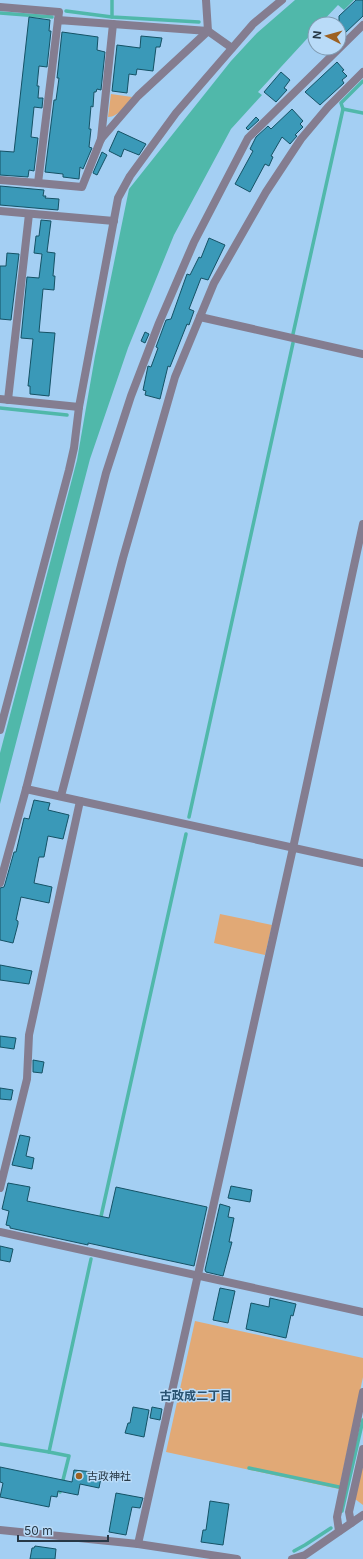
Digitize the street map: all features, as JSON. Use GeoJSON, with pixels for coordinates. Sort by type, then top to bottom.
{"type":"FeatureCollection","features":[{"type":"Feature","properties":{"kind":"street"},"geometry":{"type":"LineString","coordinates":[[1,0],[0,7],[59,12],[38,183]]}},
{"type":"Feature","properties":{"kind":"street"},"geometry":{"type":"LineString","coordinates":[[206,0],[208,31]]}},
{"type":"Feature","properties":{"kind":"street"},"geometry":{"type":"LineString","coordinates":[[0,730],[74,448],[79,407],[118,198],[130,176],[176,113],[253,24],[282,0]]}},
{"type":"Feature","properties":{"kind":"street"},"geometry":{"type":"LineString","coordinates":[[58,20],[208,31],[232,48]]}},
{"type":"Feature","properties":{"kind":"street"},"geometry":{"type":"LineString","coordinates":[[0,180],[82,187],[101,139],[113,24]]}},
{"type":"Feature","properties":{"kind":"street"},"geometry":{"type":"LineString","coordinates":[[0,883],[26,788],[106,473],[131,396],[156,331],[191,249],[248,138],[363,25]]}},
{"type":"Feature","properties":{"kind":"street"},"geometry":{"type":"LineString","coordinates":[[101,139],[138,96],[208,31]]}},
{"type":"Feature","properties":{"kind":"street"},"geometry":{"type":"LineString","coordinates":[[61,796],[123,558],[172,385],[214,283],[266,192],[297,145],[328,107],[363,72]]}},
{"type":"Feature","properties":{"kind":"street"},"geometry":{"type":"LineString","coordinates":[[0,211],[114,221]]}},
{"type":"Feature","properties":{"kind":"street"},"geometry":{"type":"LineString","coordinates":[[29,214],[4,399],[79,407]]}},
{"type":"Feature","properties":{"kind":"street"},"geometry":{"type":"LineString","coordinates":[[200,317],[363,354]]}},
{"type":"Feature","properties":{"kind":"street"},"geometry":{"type":"LineString","coordinates":[[138,1544],[294,848],[363,524]]}},
{"type":"Feature","properties":{"kind":"street"},"geometry":{"type":"LineString","coordinates":[[26,788],[363,863]]}},
{"type":"Feature","properties":{"kind":"street"},"geometry":{"type":"LineString","coordinates":[[0,1188],[27,1079],[29,1035],[80,801]]}},
{"type":"Feature","properties":{"kind":"street"},"geometry":{"type":"LineString","coordinates":[[0,1232],[363,1312]]}},
{"type":"Feature","properties":{"kind":"street"},"geometry":{"type":"LineString","coordinates":[[339,1531],[336,1517],[363,1392]]}},
{"type":"Feature","properties":{"kind":"street"},"geometry":{"type":"LineString","coordinates":[[351,1523],[349,1512],[363,1449]]}},
{"type":"Feature","properties":{"kind":"street"},"geometry":{"type":"LineString","coordinates":[[292,1559],[305,1555],[363,1515]]}},
{"type":"Feature","properties":{"kind":"street"},"geometry":{"type":"LineString","coordinates":[[0,1530],[138,1544],[237,1559]]}},
{"type":"Feature","properties":{"kind":"shaded area"},"geometry":{"type":"Polygon","coordinates":[[[295,0],[354,0],[344,10],[338,5],[328,16],[307,16],[307,39],[258,92],[262,95],[231,129],[174,235],[128,348],[90,459],[0,804],[0,753],[77,460],[95,356],[129,189],[231,61],[257,33],[295,0]]]}},
{"type":"Feature","properties":{"kind":"shaded area"},"geometry":{"type":"Polygon","coordinates":[[[111,94],[132,97],[119,113],[108,117],[111,94]]]}},
{"type":"Feature","properties":{"kind":"shaded area"},"geometry":{"type":"Polygon","coordinates":[[[220,914],[272,925],[265,955],[214,943],[220,914]]]}},
{"type":"Feature","properties":{"kind":"shaded area"},"geometry":{"type":"Polygon","coordinates":[[[195,1321],[363,1358],[363,1377],[339,1489],[166,1452],[195,1321]]]}},
{"type":"Feature","properties":{"kind":"shaded area"},"geometry":{"type":"Polygon","coordinates":[[[363,1465],[363,1505],[355,1499],[363,1465]]]}},
{"type":"Feature","properties":{"kind":"building"},"geometry":{"type":"Polygon","coordinates":[[[356,0],[363,0],[363,16],[347,31],[347,16],[339,16],[356,0]]]}},
{"type":"Feature","properties":{"kind":"building"},"geometry":{"type":"Polygon","coordinates":[[[29,17],[50,20],[49,31],[51,31],[47,67],[39,66],[37,86],[39,86],[38,98],[43,98],[42,108],[34,107],[31,137],[38,138],[34,171],[29,170],[28,177],[0,175],[0,151],[14,152],[29,17]]]}},
{"type":"Feature","properties":{"kind":"building"},"geometry":{"type":"Polygon","coordinates":[[[62,32],[98,37],[97,50],[105,52],[101,90],[97,89],[96,92],[94,92],[93,107],[91,106],[89,147],[92,148],[83,169],[80,167],[79,179],[63,177],[63,174],[45,172],[54,100],[56,100],[59,78],[57,78],[62,32]]]}},
{"type":"Feature","properties":{"kind":"building"},"geometry":{"type":"Polygon","coordinates":[[[141,36],[162,38],[160,47],[156,47],[153,71],[137,69],[136,75],[129,74],[127,93],[112,91],[117,45],[140,48],[141,36]]]}},
{"type":"Feature","properties":{"kind":"building"},"geometry":{"type":"Polygon","coordinates":[[[337,62],[347,76],[342,80],[344,83],[320,105],[305,92],[337,62]]]}},
{"type":"Feature","properties":{"kind":"building"},"geometry":{"type":"Polygon","coordinates":[[[281,72],[290,80],[284,88],[287,90],[276,102],[264,92],[281,72]]]}},
{"type":"Feature","properties":{"kind":"building"},"geometry":{"type":"Polygon","coordinates":[[[292,109],[303,121],[300,124],[303,127],[295,135],[297,136],[290,144],[282,137],[271,156],[273,157],[269,166],[265,164],[250,192],[235,184],[253,151],[250,149],[256,137],[268,126],[271,129],[292,109]]]}},
{"type":"Feature","properties":{"kind":"building"},"geometry":{"type":"Polygon","coordinates":[[[256,117],[259,120],[248,130],[246,128],[256,117]]]}},
{"type":"Feature","properties":{"kind":"building"},"geometry":{"type":"Polygon","coordinates":[[[118,131],[146,144],[139,155],[124,149],[121,157],[109,151],[118,131]]]}},
{"type":"Feature","properties":{"kind":"building"},"geometry":{"type":"Polygon","coordinates":[[[102,152],[107,155],[97,175],[93,173],[102,152]]]}},
{"type":"Feature","properties":{"kind":"building"},"geometry":{"type":"Polygon","coordinates":[[[0,186],[44,190],[43,196],[46,196],[45,198],[59,199],[58,210],[0,205],[0,186]]]}},
{"type":"Feature","properties":{"kind":"building"},"geometry":{"type":"Polygon","coordinates":[[[41,220],[51,221],[47,252],[55,253],[53,276],[55,276],[54,290],[43,289],[39,332],[55,333],[49,396],[30,394],[30,386],[28,386],[33,339],[21,338],[27,277],[39,278],[42,254],[34,253],[36,236],[39,236],[41,220]]]}},
{"type":"Feature","properties":{"kind":"building"},"geometry":{"type":"Polygon","coordinates":[[[209,238],[225,245],[208,280],[201,278],[189,309],[194,311],[189,325],[187,324],[170,367],[168,366],[160,399],[145,395],[146,391],[143,390],[148,366],[151,367],[158,348],[156,347],[166,320],[171,319],[187,274],[190,275],[199,257],[201,258],[209,238]]]}},
{"type":"Feature","properties":{"kind":"building"},"geometry":{"type":"Polygon","coordinates":[[[7,253],[19,254],[11,320],[0,319],[0,266],[6,266],[7,253]]]}},
{"type":"Feature","properties":{"kind":"building"},"geometry":{"type":"Polygon","coordinates":[[[145,332],[149,334],[145,343],[141,341],[145,332]]]}},
{"type":"Feature","properties":{"kind":"building"},"geometry":{"type":"Polygon","coordinates":[[[34,800],[50,803],[48,810],[69,815],[63,839],[48,836],[44,857],[39,857],[34,883],[52,887],[49,903],[21,897],[16,920],[18,921],[18,924],[13,943],[0,940],[0,888],[4,887],[14,852],[16,852],[24,818],[29,819],[34,800]]]}},
{"type":"Feature","properties":{"kind":"building"},"geometry":{"type":"Polygon","coordinates":[[[0,965],[32,971],[29,984],[0,980],[0,965]]]}},
{"type":"Feature","properties":{"kind":"building"},"geometry":{"type":"Polygon","coordinates":[[[0,1036],[16,1038],[14,1049],[0,1047],[0,1036]]]}},
{"type":"Feature","properties":{"kind":"building"},"geometry":{"type":"Polygon","coordinates":[[[33,1060],[44,1062],[42,1073],[33,1072],[33,1060]]]}},
{"type":"Feature","properties":{"kind":"building"},"geometry":{"type":"Polygon","coordinates":[[[0,1088],[13,1090],[11,1100],[0,1099],[0,1088]]]}},
{"type":"Feature","properties":{"kind":"building"},"geometry":{"type":"Polygon","coordinates":[[[20,1135],[30,1137],[26,1156],[34,1158],[32,1169],[12,1165],[20,1135]]]}},
{"type":"Feature","properties":{"kind":"building"},"geometry":{"type":"Polygon","coordinates":[[[8,1183],[30,1187],[27,1201],[109,1218],[116,1187],[207,1207],[194,1266],[10,1228],[10,1226],[6,1225],[9,1211],[2,1209],[8,1183]]]}},
{"type":"Feature","properties":{"kind":"building"},"geometry":{"type":"Polygon","coordinates":[[[231,1186],[252,1190],[250,1202],[228,1198],[231,1186]]]}},
{"type":"Feature","properties":{"kind":"building"},"geometry":{"type":"Polygon","coordinates":[[[220,1204],[230,1207],[228,1217],[234,1218],[229,1242],[232,1242],[223,1276],[206,1272],[205,1270],[220,1204]]]}},
{"type":"Feature","properties":{"kind":"building"},"geometry":{"type":"Polygon","coordinates":[[[0,1246],[13,1249],[10,1262],[0,1260],[0,1246]]]}},
{"type":"Feature","properties":{"kind":"building"},"geometry":{"type":"Polygon","coordinates":[[[220,1288],[235,1291],[228,1323],[213,1320],[220,1288]]]}},
{"type":"Feature","properties":{"kind":"building"},"geometry":{"type":"Polygon","coordinates":[[[270,1298],[296,1304],[293,1316],[291,1315],[286,1338],[246,1329],[251,1303],[269,1307],[270,1298]]]}},
{"type":"Feature","properties":{"kind":"building"},"geometry":{"type":"Polygon","coordinates":[[[133,1407],[149,1410],[144,1437],[125,1433],[128,1423],[130,1423],[133,1407]]]}},
{"type":"Feature","properties":{"kind":"building"},"geometry":{"type":"Polygon","coordinates":[[[152,1407],[162,1409],[160,1420],[150,1418],[152,1407]]]}},
{"type":"Feature","properties":{"kind":"building"},"geometry":{"type":"Polygon","coordinates":[[[0,1467],[72,1482],[74,1470],[102,1473],[99,1488],[80,1484],[78,1495],[58,1491],[57,1497],[51,1496],[49,1507],[0,1497],[3,1483],[0,1482],[0,1467]]]}},
{"type":"Feature","properties":{"kind":"building"},"geometry":{"type":"Polygon","coordinates":[[[116,1493],[143,1498],[140,1508],[132,1507],[126,1535],[109,1532],[116,1493]]]}},
{"type":"Feature","properties":{"kind":"building"},"geometry":{"type":"Polygon","coordinates":[[[210,1501],[229,1504],[223,1545],[201,1542],[203,1530],[206,1530],[210,1501]]]}},
{"type":"Feature","properties":{"kind":"building"},"geometry":{"type":"Polygon","coordinates":[[[35,1546],[56,1549],[55,1559],[30,1559],[32,1548],[35,1546]]]}},
{"type":"Feature","properties":{"kind":"waterway"},"geometry":{"type":"LineString","coordinates":[[112,0],[112,17]]}},
{"type":"Feature","properties":{"kind":"waterway"},"geometry":{"type":"LineString","coordinates":[[66,11],[112,17],[199,22]]}},
{"type":"Feature","properties":{"kind":"waterway"},"geometry":{"type":"LineString","coordinates":[[0,13],[52,17]]}},
{"type":"Feature","properties":{"kind":"waterway"},"geometry":{"type":"LineString","coordinates":[[343,109],[341,103],[363,81]]}},
{"type":"Feature","properties":{"kind":"waterway"},"geometry":{"type":"LineString","coordinates":[[293,334],[343,109],[363,113]]}},
{"type":"Feature","properties":{"kind":"waterway"},"geometry":{"type":"LineString","coordinates":[[189,817],[293,343]]}},
{"type":"Feature","properties":{"kind":"waterway"},"geometry":{"type":"LineString","coordinates":[[0,408],[67,415]]}},
{"type":"Feature","properties":{"kind":"waterway"},"geometry":{"type":"LineString","coordinates":[[100,1221],[186,834]]}},
{"type":"Feature","properties":{"kind":"waterway"},"geometry":{"type":"LineString","coordinates":[[60,1492],[69,1456],[49,1452],[91,1259]]}},
{"type":"Feature","properties":{"kind":"waterway"},"geometry":{"type":"LineString","coordinates":[[342,1511],[363,1420]]}},
{"type":"Feature","properties":{"kind":"waterway"},"geometry":{"type":"LineString","coordinates":[[0,1444],[49,1452]]}},
{"type":"Feature","properties":{"kind":"waterway"},"geometry":{"type":"LineString","coordinates":[[249,1468],[339,1487]]}},
{"type":"Feature","properties":{"kind":"waterway"},"geometry":{"type":"LineString","coordinates":[[294,1551],[331,1528]]}},
{"type":"Feature","properties":{"kind":"place","name":"古政神社"},"geometry":{"type":"Point","coordinates":[79,1476]}},
{"type":"Feature","properties":{"kind":"district","name":"古政成二丁目"},"geometry":{"type":"Point","coordinates":[196,1396]}}]}
